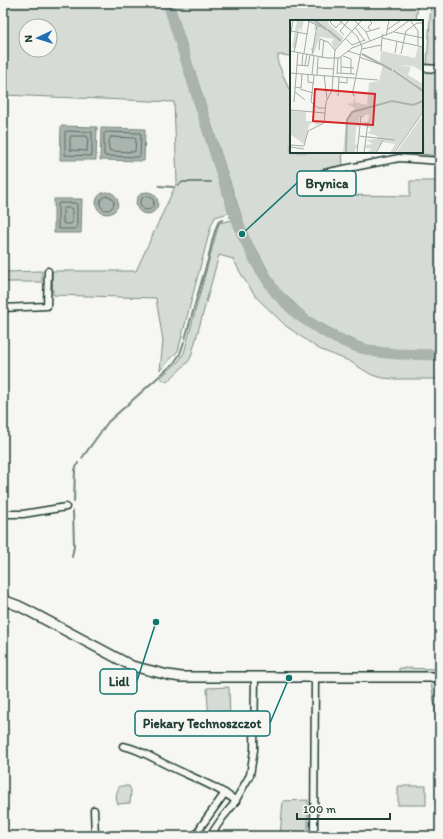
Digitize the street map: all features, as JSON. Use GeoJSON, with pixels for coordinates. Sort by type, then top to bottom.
{"type":"FeatureCollection","features":[{"type":"Feature","properties":{"kind":"street"},"geometry":{"type":"LineString","coordinates":[[423,68],[440,69]]}},
{"type":"Feature","properties":{"kind":"street"},"geometry":{"type":"LineString","coordinates":[[324,173],[399,158],[440,161]]}},
{"type":"Feature","properties":{"kind":"street"},"geometry":{"type":"LineString","coordinates":[[3,308],[47,306],[48,271]]}},
{"type":"Feature","properties":{"kind":"street"},"geometry":{"type":"LineString","coordinates":[[3,514],[23,514],[66,507]]}},
{"type":"Feature","properties":{"kind":"street"},"geometry":{"type":"LineString","coordinates":[[3,600],[27,610],[132,666],[168,675],[255,678],[440,677]]}},
{"type":"Feature","properties":{"kind":"street"},"geometry":{"type":"LineString","coordinates":[[314,836],[315,677]]}},
{"type":"Feature","properties":{"kind":"street"},"geometry":{"type":"LineString","coordinates":[[210,836],[236,800],[248,780],[254,750],[255,678]]}},
{"type":"Feature","properties":{"kind":"street"},"geometry":{"type":"LineString","coordinates":[[123,746],[134,748],[225,793],[236,800]]}},
{"type":"Feature","properties":{"kind":"street"},"geometry":{"type":"LineString","coordinates":[[196,836],[225,793]]}},
{"type":"Feature","properties":{"kind":"street"},"geometry":{"type":"LineString","coordinates":[[94,810],[95,836]]}},
{"type":"Feature","properties":{"kind":"shaded area"},"geometry":{"type":"Polygon","coordinates":[[[3,3],[164,3],[229,213],[215,217],[211,226],[178,351],[160,370],[163,341],[156,298],[53,295],[52,271],[136,271],[177,182],[174,102],[3,95],[3,3]]]}},
{"type":"Feature","properties":{"kind":"shaded area"},"geometry":{"type":"Polygon","coordinates":[[[173,3],[418,3],[416,20],[290,20],[290,56],[278,55],[278,63],[290,92],[290,153],[342,153],[343,165],[320,170],[321,178],[343,174],[345,195],[410,196],[410,181],[440,181],[440,351],[392,350],[367,346],[338,333],[308,316],[278,288],[248,236],[173,3]]]}},
{"type":"Feature","properties":{"kind":"shaded area"},"geometry":{"type":"Polygon","coordinates":[[[431,3],[440,3],[440,66],[427,65],[431,3]]]}},
{"type":"Feature","properties":{"kind":"shaded area"},"geometry":{"type":"Polygon","coordinates":[[[423,70],[440,72],[440,156],[412,153],[423,153],[423,70]]]}},
{"type":"Feature","properties":{"kind":"shaded area"},"geometry":{"type":"Polygon","coordinates":[[[232,220],[256,268],[267,285],[294,314],[327,337],[369,353],[403,358],[440,359],[440,379],[383,378],[372,375],[349,361],[319,349],[286,326],[257,298],[233,259],[219,255],[191,357],[188,362],[167,382],[160,378],[178,362],[184,353],[219,223],[232,220]]]}},
{"type":"Feature","properties":{"kind":"shaded area"},"geometry":{"type":"Polygon","coordinates":[[[42,271],[42,282],[3,282],[3,272],[42,271]]]}},
{"type":"Feature","properties":{"kind":"shaded area"},"geometry":{"type":"Polygon","coordinates":[[[399,668],[440,669],[440,673],[399,672],[399,668]]]}},
{"type":"Feature","properties":{"kind":"shaded area"},"geometry":{"type":"Polygon","coordinates":[[[431,683],[440,685],[440,836],[437,836],[439,781],[435,708],[431,683]]]}},
{"type":"Feature","properties":{"kind":"shaded area"},"geometry":{"type":"Polygon","coordinates":[[[229,687],[230,724],[209,725],[207,688],[229,687]]]}},
{"type":"Feature","properties":{"kind":"shaded area"},"geometry":{"type":"Polygon","coordinates":[[[120,786],[129,786],[131,791],[130,803],[118,804],[116,795],[120,786]]]}},
{"type":"Feature","properties":{"kind":"shaded area"},"geometry":{"type":"Polygon","coordinates":[[[398,786],[426,786],[426,805],[398,805],[398,786]]]}},
{"type":"Feature","properties":{"kind":"shaded area"},"geometry":{"type":"Polygon","coordinates":[[[308,800],[308,836],[280,836],[283,801],[308,800]]]}},
{"type":"Feature","properties":{"kind":"water"},"geometry":{"type":"Polygon","coordinates":[[[61,126],[97,127],[96,160],[60,160],[61,126]]]}},
{"type":"Feature","properties":{"kind":"water"},"geometry":{"type":"Polygon","coordinates":[[[101,128],[145,129],[144,161],[100,160],[101,128]]]}},
{"type":"Feature","properties":{"kind":"water"},"geometry":{"type":"Polygon","coordinates":[[[103,192],[111,192],[118,199],[118,207],[111,214],[103,214],[96,207],[96,199],[103,192]]]}},
{"type":"Feature","properties":{"kind":"water"},"geometry":{"type":"Polygon","coordinates":[[[143,192],[151,192],[158,199],[158,207],[151,214],[143,214],[136,207],[136,199],[143,192]]]}},
{"type":"Feature","properties":{"kind":"water"},"geometry":{"type":"Polygon","coordinates":[[[54,199],[82,199],[81,233],[54,233],[54,199]]]}},
{"type":"Feature","properties":{"kind":"waterway"},"geometry":{"type":"LineString","coordinates":[[168,3],[224,182],[242,234],[257,264],[275,292],[298,315],[337,339],[357,347],[377,352],[397,354],[440,355]]}},
{"type":"Feature","properties":{"kind":"waterway"},"geometry":{"type":"LineString","coordinates":[[219,180],[223,179]]}},
{"type":"Feature","properties":{"kind":"waterway"},"geometry":{"type":"LineString","coordinates":[[178,185],[183,182],[211,182]]}},
{"type":"Feature","properties":{"kind":"waterway"},"geometry":{"type":"LineString","coordinates":[[159,186],[173,187]]}},
{"type":"Feature","properties":{"kind":"waterway"},"geometry":{"type":"LineString","coordinates":[[230,217],[236,215]]}},
{"type":"Feature","properties":{"kind":"waterway"},"geometry":{"type":"LineString","coordinates":[[185,339],[208,260],[215,230],[219,221],[223,220]]}},
{"type":"Feature","properties":{"kind":"waterway"},"geometry":{"type":"LineString","coordinates":[[82,458],[108,422],[174,363],[180,354],[184,342]]}},
{"type":"Feature","properties":{"kind":"waterway"},"geometry":{"type":"LineString","coordinates":[[74,502],[75,470],[78,463]]}},
{"type":"Feature","properties":{"kind":"waterway"},"geometry":{"type":"LineString","coordinates":[[72,557],[74,546],[73,511]]}},
{"type":"Feature","properties":{"kind":"place","name":"Brynica"},"geometry":{"type":"Point","coordinates":[242,234]}},
{"type":"Feature","properties":{"kind":"place","name":"Lidl"},"geometry":{"type":"Point","coordinates":[156,622]}},
{"type":"Feature","properties":{"kind":"place","name":"Piekary Technoszczot"},"geometry":{"type":"Point","coordinates":[289,678]}}]}
